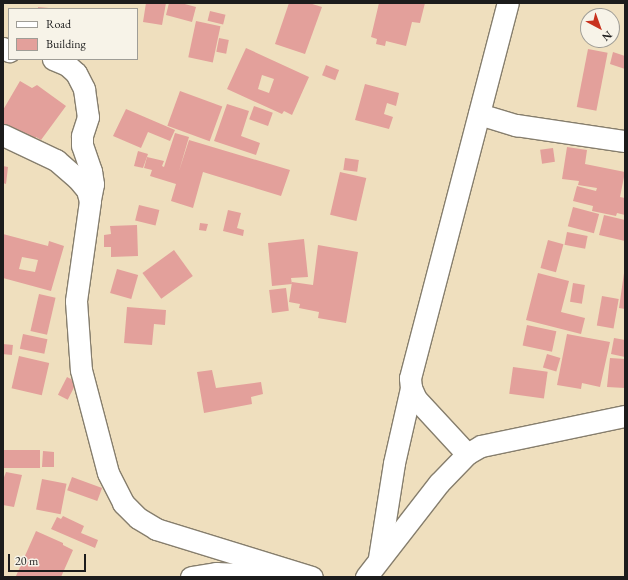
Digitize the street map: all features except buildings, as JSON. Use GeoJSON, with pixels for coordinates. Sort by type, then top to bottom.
{"type":"FeatureCollection","features":[{"type":"Feature","properties":{"kind":"street"},"geometry":{"type":"LineString","coordinates":[[372,569],[411,388],[410,378],[508,3]]}},
{"type":"Feature","properties":{"kind":"street"},"geometry":{"type":"LineString","coordinates":[[55,60],[67,65],[76,73],[84,89],[88,118],[82,136],[82,145],[93,184],[76,301],[81,370],[108,473],[123,503],[138,518],[156,529],[312,577]]}},
{"type":"Feature","properties":{"kind":"street"},"geometry":{"type":"LineString","coordinates":[[479,114],[516,125],[625,141]]}},
{"type":"Feature","properties":{"kind":"street"},"geometry":{"type":"LineString","coordinates":[[3,135],[56,160],[77,178],[87,190],[90,202]]}},
{"type":"Feature","properties":{"kind":"street"},"geometry":{"type":"LineString","coordinates":[[411,388],[416,399],[467,454]]}},
{"type":"Feature","properties":{"kind":"street"},"geometry":{"type":"LineString","coordinates":[[372,569],[439,483],[467,454],[481,446],[625,416]]}},
{"type":"Feature","properties":{"kind":"street"},"geometry":{"type":"LineString","coordinates":[[191,577],[216,573],[312,577]]}}]}
